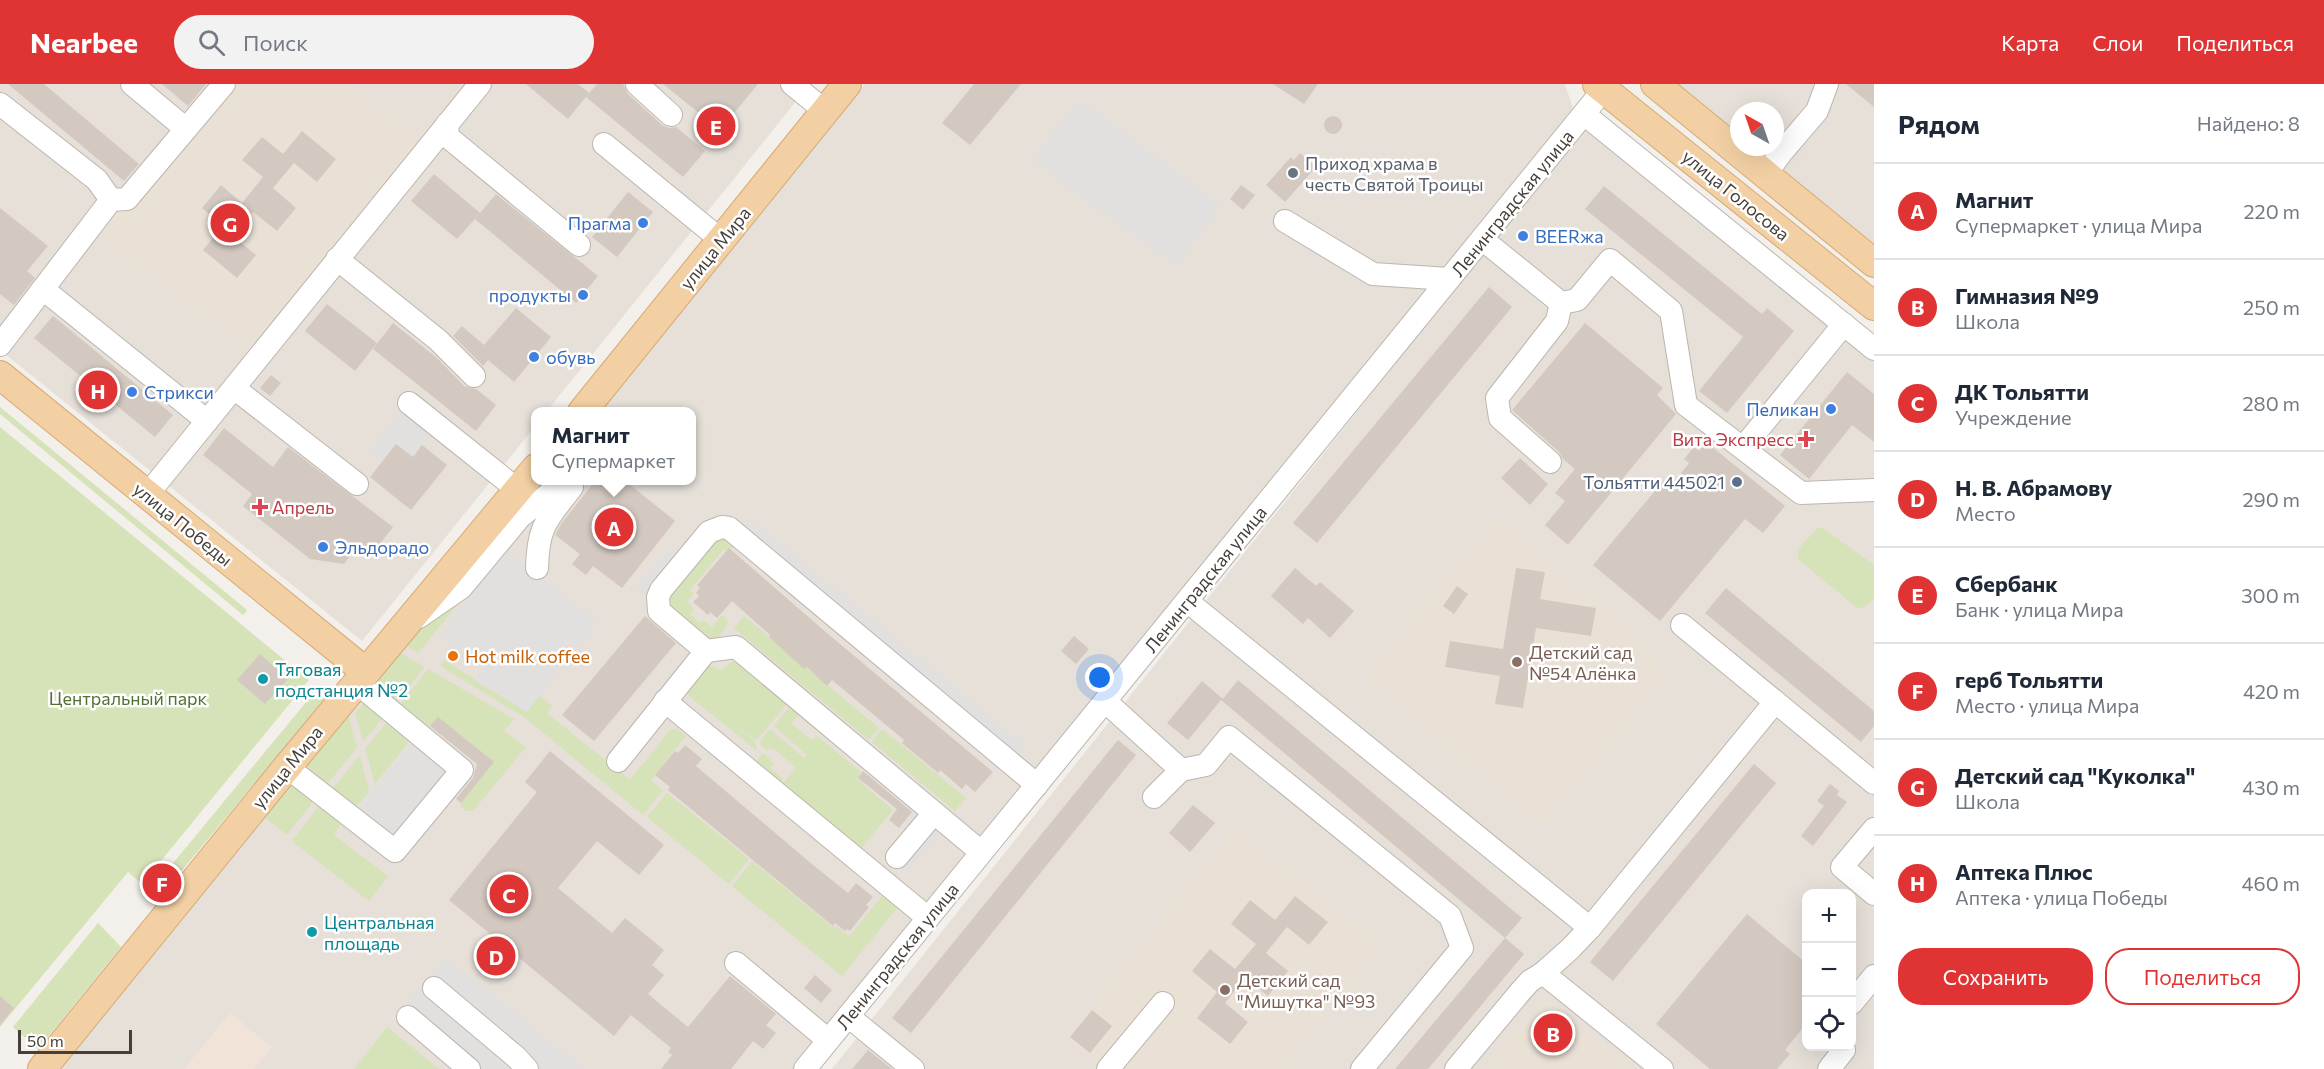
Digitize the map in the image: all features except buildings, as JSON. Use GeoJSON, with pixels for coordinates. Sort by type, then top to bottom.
{"type":"FeatureCollection","features":[{"type":"Feature","properties":{"kind":"main road","name":"улица Мира"},"geometry":{"type":"LineString","coordinates":[[585,407],[847,84]]}},
{"type":"Feature","properties":{"kind":"main road","name":"улица Голосова"},"geometry":{"type":"LineString","coordinates":[[1601,87],[1874,306]]}},
{"type":"Feature","properties":{"kind":"main road","name":"улица Голосова"},"geometry":{"type":"LineString","coordinates":[[1666,87],[1762,171],[1874,263]]}},
{"type":"Feature","properties":{"kind":"main road"},"geometry":{"type":"LineString","coordinates":[[1733,194],[1753,190],[1759,183],[1762,171]]}},
{"type":"Feature","properties":{"kind":"main road","name":"улица Победы"},"geometry":{"type":"LineString","coordinates":[[0,375],[147,495],[362,678]]}},
{"type":"Feature","properties":{"kind":"main road","name":"улица Мира"},"geometry":{"type":"LineString","coordinates":[[42,1069],[287,767],[531,474]]}},
{"type":"Feature","properties":{"kind":"street"},"geometry":{"type":"LineString","coordinates":[[132,84],[186,129]]}},
{"type":"Feature","properties":{"kind":"street"},"geometry":{"type":"LineString","coordinates":[[0,345],[111,200],[127,199],[224,84]]}},
{"type":"Feature","properties":{"kind":"street"},"geometry":{"type":"LineString","coordinates":[[147,495],[480,84]]}},
{"type":"Feature","properties":{"kind":"street"},"geometry":{"type":"LineString","coordinates":[[637,84],[671,115]]}},
{"type":"Feature","properties":{"kind":"street"},"geometry":{"type":"LineString","coordinates":[[792,84],[825,111]]}},
{"type":"Feature","properties":{"kind":"street"},"geometry":{"type":"LineString","coordinates":[[1762,171],[1781,153],[1817,111],[1827,84]]}},
{"type":"Feature","properties":{"kind":"street","name":"Ленинградская улица"},"geometry":{"type":"LineString","coordinates":[[805,1069],[1584,114],[1601,87]]}},
{"type":"Feature","properties":{"kind":"street"},"geometry":{"type":"LineString","coordinates":[[0,104],[97,180],[111,200]]}},
{"type":"Feature","properties":{"kind":"street"},"geometry":{"type":"LineString","coordinates":[[1584,114],[1874,349]]}},
{"type":"Feature","properties":{"kind":"street"},"geometry":{"type":"LineString","coordinates":[[447,124],[448,137],[579,245]]}},
{"type":"Feature","properties":{"kind":"street"},"geometry":{"type":"LineString","coordinates":[[604,144],[721,240]]}},
{"type":"Feature","properties":{"kind":"street"},"geometry":{"type":"LineString","coordinates":[[1285,220],[1373,274],[1449,279]]}},
{"type":"Feature","properties":{"kind":"street"},"geometry":{"type":"LineString","coordinates":[[1482,239],[1561,303]]}},
{"type":"Feature","properties":{"kind":"street"},"geometry":{"type":"LineString","coordinates":[[337,259],[438,340],[474,376]]}},
{"type":"Feature","properties":{"kind":"street"},"geometry":{"type":"LineString","coordinates":[[1561,303],[1576,300],[1610,260],[1671,311],[1686,405],[1801,493],[1874,490]]}},
{"type":"Feature","properties":{"kind":"street"},"geometry":{"type":"LineString","coordinates":[[43,289],[207,422]]}},
{"type":"Feature","properties":{"kind":"street"},"geometry":{"type":"LineString","coordinates":[[1550,462],[1500,418],[1497,398],[1557,321],[1561,303]]}},
{"type":"Feature","properties":{"kind":"street"},"geometry":{"type":"LineString","coordinates":[[1743,448],[1844,324]]}},
{"type":"Feature","properties":{"kind":"street"},"geometry":{"type":"LineString","coordinates":[[234,388],[357,484]]}},
{"type":"Feature","properties":{"kind":"street"},"geometry":{"type":"LineString","coordinates":[[409,403],[518,490]]}},
{"type":"Feature","properties":{"kind":"street"},"geometry":{"type":"LineString","coordinates":[[403,628],[462,588],[520,518],[560,485]]}},
{"type":"Feature","properties":{"kind":"street"},"geometry":{"type":"LineString","coordinates":[[537,568],[537,545],[542,529],[573,485]]}},
{"type":"Feature","properties":{"kind":"street"},"geometry":{"type":"LineString","coordinates":[[706,651],[659,611],[658,597],[661,590],[709,532],[722,526],[729,528],[1037,785]]}},
{"type":"Feature","properties":{"kind":"street"},"geometry":{"type":"LineString","coordinates":[[1187,601],[1590,928]]}},
{"type":"Feature","properties":{"kind":"street"},"geometry":{"type":"LineString","coordinates":[[1682,624],[1873,781]]}},
{"type":"Feature","properties":{"kind":"street"},"geometry":{"type":"LineString","coordinates":[[618,760],[706,651],[736,647],[981,852]]}},
{"type":"Feature","properties":{"kind":"street"},"geometry":{"type":"LineString","coordinates":[[287,767],[395,851],[462,770],[362,678]]}},
{"type":"Feature","properties":{"kind":"street"},"geometry":{"type":"LineString","coordinates":[[665,701],[928,918]]}},
{"type":"Feature","properties":{"kind":"street"},"geometry":{"type":"LineString","coordinates":[[1106,701],[1181,770]]}},
{"type":"Feature","properties":{"kind":"street"},"geometry":{"type":"LineString","coordinates":[[1456,1069],[1530,981],[1543,973],[1590,928],[1775,702]]}},
{"type":"Feature","properties":{"kind":"street"},"geometry":{"type":"LineString","coordinates":[[1154,797],[1181,770],[1206,765],[1229,737],[1450,916],[1462,948],[1362,1069]]}},
{"type":"Feature","properties":{"kind":"street"},"geometry":{"type":"LineString","coordinates":[[897,857],[934,813]]}},
{"type":"Feature","properties":{"kind":"street"},"geometry":{"type":"LineString","coordinates":[[1874,829],[1842,867],[1874,894]]}},
{"type":"Feature","properties":{"kind":"street"},"geometry":{"type":"LineString","coordinates":[[736,963],[822,1035]]}},
{"type":"Feature","properties":{"kind":"street"},"geometry":{"type":"LineString","coordinates":[[1543,973],[1662,1069]]}},
{"type":"Feature","properties":{"kind":"street"},"geometry":{"type":"LineString","coordinates":[[1856,998],[1874,976]]}},
{"type":"Feature","properties":{"kind":"street"},"geometry":{"type":"LineString","coordinates":[[434,988],[516,1057],[527,1069]]}},
{"type":"Feature","properties":{"kind":"street"},"geometry":{"type":"LineString","coordinates":[[1108,1069],[1163,1003]]}},
{"type":"Feature","properties":{"kind":"street"},"geometry":{"type":"LineString","coordinates":[[848,1016],[914,1069]]}},
{"type":"Feature","properties":{"kind":"street"},"geometry":{"type":"LineString","coordinates":[[408,1017],[469,1069]]}},
{"type":"Feature","properties":{"kind":"street"},"geometry":{"type":"LineString","coordinates":[[1829,1069],[1843,1051]]}},
{"type":"Feature","properties":{"kind":"shaded area"},"geometry":{"type":"Polygon","coordinates":[[[0,84],[810,84],[550,407],[531,407],[531,431],[362,641],[0,350],[0,84]]]}},
{"type":"Feature","properties":{"kind":"shaded area"},"geometry":{"type":"Polygon","coordinates":[[[236,84],[352,84],[421,141],[248,353],[96,235],[115,210],[139,204],[236,84]]]}},
{"type":"Feature","properties":{"kind":"shaded area"},"geometry":{"type":"Polygon","coordinates":[[[865,84],[1565,84],[1575,114],[794,1069],[58,1069],[536,485],[696,485],[696,407],[599,407],[865,84]]]}},
{"type":"Feature","properties":{"kind":"shaded area"},"geometry":{"type":"Polygon","coordinates":[[[1674,84],[1874,84],[1874,244],[1764,156],[1784,156],[1784,102],[1730,102],[1730,129],[1674,84]]]}},
{"type":"Feature","properties":{"kind":"shaded area"},"geometry":{"type":"Polygon","coordinates":[[[1079,99],[1221,205],[1176,266],[1033,160],[1079,99]]]}},
{"type":"Feature","properties":{"kind":"shaded area"},"geometry":{"type":"Polygon","coordinates":[[[1586,125],[1874,360],[1874,1069],[832,1069],[1586,125]]]}},
{"type":"Feature","properties":{"kind":"shaded area"},"geometry":{"type":"Polygon","coordinates":[[[409,403],[438,426],[413,457],[397,444],[383,461],[370,450],[409,403]]]}},
{"type":"Feature","properties":{"kind":"shaded area","name":"Детский сад №54 Алёнка"},"geometry":{"type":"Polygon","coordinates":[[[1495,516],[1653,646],[1664,681],[1544,827],[1362,678],[1495,516]]]}},
{"type":"Feature","properties":{"kind":"shaded area"},"geometry":{"type":"Polygon","coordinates":[[[753,521],[1025,745],[1015,757],[744,533],[753,521]]]}},
{"type":"Feature","properties":{"kind":"shaded area"},"geometry":{"type":"Polygon","coordinates":[[[670,548],[680,556],[646,597],[636,589],[670,548]]]}},
{"type":"Feature","properties":{"kind":"shaded area"},"geometry":{"type":"Polygon","coordinates":[[[507,550],[598,622],[527,712],[474,680],[482,670],[439,636],[507,550]]]}},
{"type":"Feature","properties":{"kind":"shaded area"},"geometry":{"type":"Polygon","coordinates":[[[426,725],[476,765],[393,867],[343,827],[426,725]]]}},
{"type":"Feature","properties":{"kind":"shaded area"},"geometry":{"type":"Polygon","coordinates":[[[932,797],[955,816],[907,873],[884,853],[932,797]]]}},
{"type":"Feature","properties":{"kind":"shaded area","name":"Детский сад \"Мишутка\" №93"},"geometry":{"type":"Polygon","coordinates":[[[1235,825],[1385,945],[1285,1069],[1104,1069],[1065,1036],[1235,825]]]}},
{"type":"Feature","properties":{"kind":"shaded area"},"geometry":{"type":"Polygon","coordinates":[[[445,957],[584,1069],[463,1069],[398,1016],[445,957]]]}},
{"type":"Feature","properties":{"kind":"shaded area"},"geometry":{"type":"Polygon","coordinates":[[[1546,997],[1634,1069],[1486,1069],[1546,997]]]}},
{"type":"Feature","properties":{"kind":"shaded area"},"geometry":{"type":"Polygon","coordinates":[[[230,1013],[272,1047],[254,1069],[184,1069],[230,1013]]]}},
{"type":"Feature","properties":{"kind":"green space"},"geometry":{"type":"Polygon","coordinates":[[[0,407],[247,610],[243,615],[0,414],[0,407]]]}},
{"type":"Feature","properties":{"kind":"green space","name":"Центральный парк"},"geometry":{"type":"Polygon","coordinates":[[[0,427],[309,680],[142,884],[128,872],[0,1027],[0,427]]]}},
{"type":"Feature","properties":{"kind":"green space"},"geometry":{"type":"Polygon","coordinates":[[[1818,528],[1823,528],[1874,565],[1874,598],[1863,608],[1856,607],[1798,559],[1799,548],[1818,528]]]}},
{"type":"Feature","properties":{"kind":"green space"},"geometry":{"type":"Polygon","coordinates":[[[723,538],[734,546],[728,552],[724,549],[690,590],[694,594],[687,602],[694,609],[690,614],[700,623],[703,620],[712,627],[722,615],[727,620],[727,626],[717,639],[711,640],[670,607],[668,598],[715,540],[723,538]]]}},
{"type":"Feature","properties":{"kind":"green space"},"geometry":{"type":"Polygon","coordinates":[[[470,589],[418,653],[405,645],[415,632],[470,589]]]}},
{"type":"Feature","properties":{"kind":"green space"},"geometry":{"type":"Polygon","coordinates":[[[744,616],[879,728],[869,740],[734,628],[744,616]]]}},
{"type":"Feature","properties":{"kind":"green space"},"geometry":{"type":"Polygon","coordinates":[[[399,652],[424,667],[395,705],[376,684],[376,680],[399,652]]]}},
{"type":"Feature","properties":{"kind":"green space"},"geometry":{"type":"Polygon","coordinates":[[[444,660],[526,711],[540,696],[552,706],[547,713],[630,780],[670,730],[677,729],[686,736],[651,780],[663,790],[643,815],[524,717],[440,666],[444,660]]]}},
{"type":"Feature","properties":{"kind":"green space"},"geometry":{"type":"Polygon","coordinates":[[[737,660],[788,702],[756,741],[729,720],[755,742],[757,751],[684,692],[708,664],[721,670],[737,660]]]}},
{"type":"Feature","properties":{"kind":"green space"},"geometry":{"type":"Polygon","coordinates":[[[428,669],[514,719],[504,731],[526,747],[473,811],[466,811],[461,807],[461,803],[494,762],[438,718],[430,727],[398,708],[428,669]]]}},
{"type":"Feature","properties":{"kind":"green space"},"geometry":{"type":"Polygon","coordinates":[[[317,689],[326,697],[164,892],[155,885],[317,689]]]}},
{"type":"Feature","properties":{"kind":"green space"},"geometry":{"type":"Polygon","coordinates":[[[364,702],[383,717],[363,742],[355,713],[364,702]]]}},
{"type":"Feature","properties":{"kind":"green space"},"geometry":{"type":"Polygon","coordinates":[[[792,704],[810,712],[814,719],[815,729],[807,723],[811,718],[802,711],[791,723],[812,741],[816,736],[821,739],[862,773],[857,779],[893,810],[858,852],[753,766],[763,753],[774,763],[770,768],[782,778],[783,783],[796,768],[776,750],[769,748],[767,751],[761,746],[760,741],[770,729],[804,758],[807,755],[774,726],[792,704]]]}},
{"type":"Feature","properties":{"kind":"green space"},"geometry":{"type":"Polygon","coordinates":[[[348,713],[357,748],[323,789],[304,766],[348,713]]]}},
{"type":"Feature","properties":{"kind":"green space"},"geometry":{"type":"Polygon","coordinates":[[[389,720],[408,739],[408,743],[375,784],[365,748],[389,720]]]}},
{"type":"Feature","properties":{"kind":"green space"},"geometry":{"type":"Polygon","coordinates":[[[882,729],[966,798],[955,811],[872,742],[882,729]]]}},
{"type":"Feature","properties":{"kind":"green space"},"geometry":{"type":"Polygon","coordinates":[[[360,755],[369,792],[361,802],[352,807],[329,793],[360,755]]]}},
{"type":"Feature","properties":{"kind":"green space"},"geometry":{"type":"Polygon","coordinates":[[[290,786],[316,798],[287,835],[264,817],[290,786]]]}},
{"type":"Feature","properties":{"kind":"green space"},"geometry":{"type":"Polygon","coordinates":[[[667,793],[749,859],[729,884],[647,817],[667,793]]]}},
{"type":"Feature","properties":{"kind":"green space"},"geometry":{"type":"Polygon","coordinates":[[[322,802],[342,822],[334,835],[388,876],[369,901],[292,841],[322,802]]]}},
{"type":"Feature","properties":{"kind":"green space"},"geometry":{"type":"Polygon","coordinates":[[[752,861],[834,928],[836,926],[849,936],[882,896],[897,908],[842,976],[732,886],[752,861]]]}},
{"type":"Feature","properties":{"kind":"green space"},"geometry":{"type":"Polygon","coordinates":[[[98,923],[121,947],[38,1049],[13,1027],[98,923]]]}},
{"type":"Feature","properties":{"kind":"green space"},"geometry":{"type":"Polygon","coordinates":[[[387,1027],[439,1069],[354,1069],[387,1027]]]}},
{"type":"Feature","properties":{"kind":"place","name":"Сбербанк"},"geometry":{"type":"Point","coordinates":[716,126]}},
{"type":"Feature","properties":{"kind":"place","name":"Приход храма в честь Святой Троицы"},"geometry":{"type":"Point","coordinates":[1293,173]}},
{"type":"Feature","properties":{"kind":"place","name":"Детский сад \"Куколка\""},"geometry":{"type":"Point","coordinates":[230,223]}},
{"type":"Feature","properties":{"kind":"place","name":"Прагма"},"geometry":{"type":"Point","coordinates":[643,223]}},
{"type":"Feature","properties":{"kind":"place","name":"BEERжа"},"geometry":{"type":"Point","coordinates":[1523,236]}},
{"type":"Feature","properties":{"kind":"place","name":"продукты"},"geometry":{"type":"Point","coordinates":[583,295]}},
{"type":"Feature","properties":{"kind":"place","name":"обувь"},"geometry":{"type":"Point","coordinates":[534,357]}},
{"type":"Feature","properties":{"kind":"place","name":"Аптека Плюс"},"geometry":{"type":"Point","coordinates":[98,390]}},
{"type":"Feature","properties":{"kind":"place","name":"Стрикси"},"geometry":{"type":"Point","coordinates":[132,392]}},
{"type":"Feature","properties":{"kind":"place","name":"Пеликан"},"geometry":{"type":"Point","coordinates":[1831,409]}},
{"type":"Feature","properties":{"kind":"place","name":"Вита Экспресс"},"geometry":{"type":"Point","coordinates":[1806,439]}},
{"type":"Feature","properties":{"kind":"place","name":"Тольятти 445021"},"geometry":{"type":"Point","coordinates":[1737,482]}},
{"type":"Feature","properties":{"kind":"place","name":"Апрель"},"geometry":{"type":"Point","coordinates":[260,507]}},
{"type":"Feature","properties":{"kind":"place","name":"Магнит"},"geometry":{"type":"Point","coordinates":[614,527]}},
{"type":"Feature","properties":{"kind":"place","name":"Эльдорадо"},"geometry":{"type":"Point","coordinates":[323,547]}},
{"type":"Feature","properties":{"kind":"place","name":"Hot milk coffee"},"geometry":{"type":"Point","coordinates":[453,656]}},
{"type":"Feature","properties":{"kind":"place","name":"Детский сад №54 Алёнка"},"geometry":{"type":"Point","coordinates":[1517,662]}},
{"type":"Feature","properties":{"kind":"place","name":"Тяговая подстанция №2"},"geometry":{"type":"Point","coordinates":[263,679]}},
{"type":"Feature","properties":{"kind":"place","name":"герб Тольятти"},"geometry":{"type":"Point","coordinates":[162,883]}},
{"type":"Feature","properties":{"kind":"place","name":"ДК Тольятти"},"geometry":{"type":"Point","coordinates":[509,894]}},
{"type":"Feature","properties":{"kind":"place","name":"Центральная площадь"},"geometry":{"type":"Point","coordinates":[312,932]}},
{"type":"Feature","properties":{"kind":"place","name":"Н. В. Абрамову"},"geometry":{"type":"Point","coordinates":[496,956]}},
{"type":"Feature","properties":{"kind":"place","name":"Детский сад \"Мишутка\" №93"},"geometry":{"type":"Point","coordinates":[1225,990]}},
{"type":"Feature","properties":{"kind":"place","name":"Гимназия №9"},"geometry":{"type":"Point","coordinates":[1553,1033]}}]}
